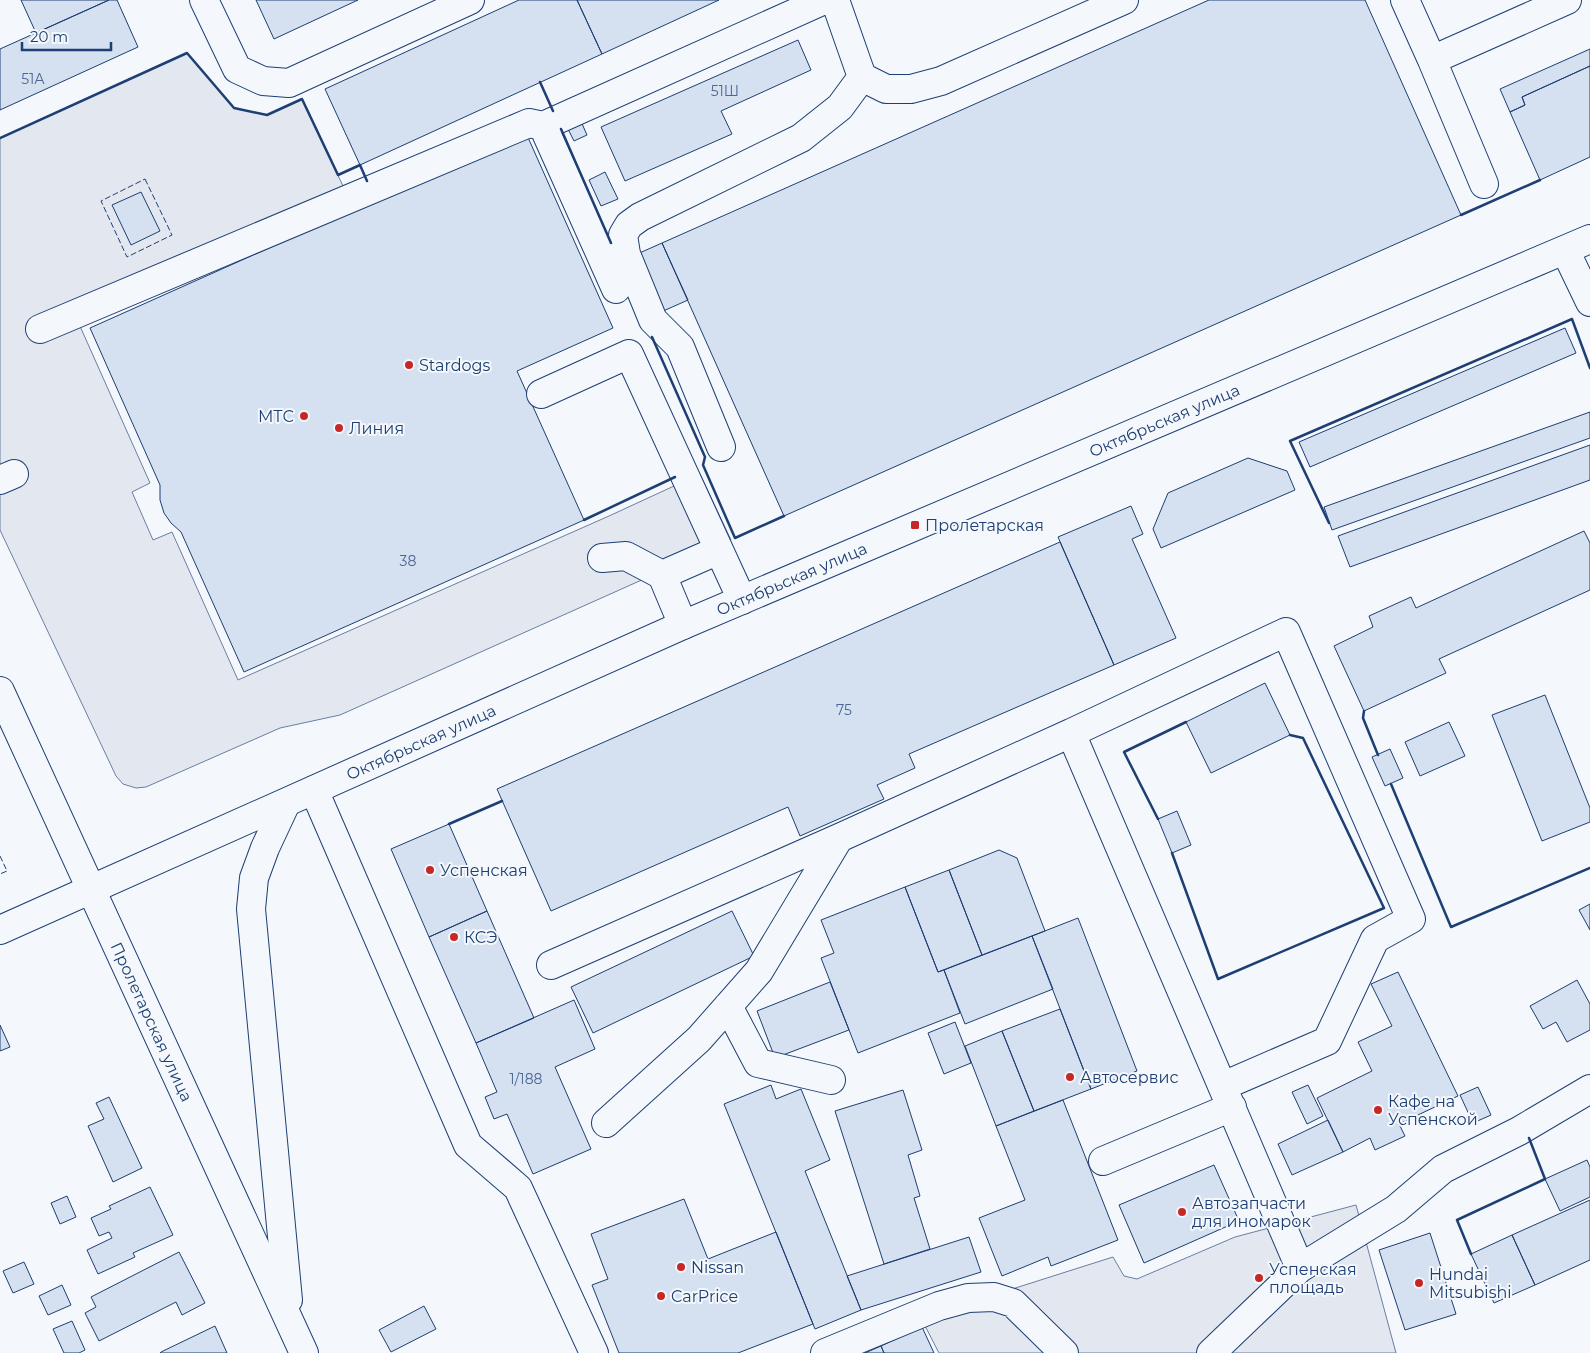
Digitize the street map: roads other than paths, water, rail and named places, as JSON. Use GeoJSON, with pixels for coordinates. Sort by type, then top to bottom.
{"type":"FeatureCollection","features":[{"type":"Feature","properties":{"kind":"main road"},"geometry":{"type":"LineString","coordinates":[[204,0],[237,69],[263,81],[289,83],[470,0]]}},
{"type":"Feature","properties":{"kind":"main road"},"geometry":{"type":"LineString","coordinates":[[40,329],[529,124],[543,126],[824,0]]}},
{"type":"Feature","properties":{"kind":"main road"},"geometry":{"type":"LineString","coordinates":[[835,0],[862,77],[886,88],[911,89],[941,81],[1124,0]]}},
{"type":"Feature","properties":{"kind":"main road"},"geometry":{"type":"LineString","coordinates":[[1405,0],[1484,184]]}},
{"type":"Feature","properties":{"kind":"main road"},"geometry":{"type":"LineString","coordinates":[[1432,60],[1568,0]]}},
{"type":"Feature","properties":{"kind":"main road"},"geometry":{"type":"LineString","coordinates":[[721,446],[680,347],[653,320],[626,254],[623,235],[630,225],[640,217],[801,138],[840,107],[862,77]]}},
{"type":"Feature","properties":{"kind":"main road"},"geometry":{"type":"LineString","coordinates":[[543,126],[616,289]]}},
{"type":"Feature","properties":{"kind":"main road","name":"Октябрьская улица"},"geometry":{"type":"LineString","coordinates":[[0,930],[683,625],[1590,240]]}},
{"type":"Feature","properties":{"kind":"main road"},"geometry":{"type":"LineString","coordinates":[[1565,250],[1590,302]]}},
{"type":"Feature","properties":{"kind":"main road"},"geometry":{"type":"LineString","coordinates":[[541,394],[629,354],[742,600]]}},
{"type":"Feature","properties":{"kind":"main road"},"geometry":{"type":"LineString","coordinates":[[662,576],[719,550]]}},
{"type":"Feature","properties":{"kind":"main road"},"geometry":{"type":"LineString","coordinates":[[602,558],[626,556],[662,576],[683,625]]}},
{"type":"Feature","properties":{"kind":"main road"},"geometry":{"type":"LineString","coordinates":[[551,965],[1071,733],[1286,632],[1411,919],[1375,939],[1327,1041],[1227,1096],[1103,1160]]}},
{"type":"Feature","properties":{"kind":"main road","name":"Пролетарская улица"},"geometry":{"type":"LineString","coordinates":[[0,691],[304,1353]]}},
{"type":"Feature","properties":{"kind":"main road"},"geometry":{"type":"LineString","coordinates":[[1071,733],[1300,1268]]}},
{"type":"Feature","properties":{"kind":"main road"},"geometry":{"type":"LineString","coordinates":[[314,790],[468,1145],[518,1188],[594,1353]]}},
{"type":"Feature","properties":{"kind":"main road"},"geometry":{"type":"LineString","coordinates":[[286,803],[265,848],[254,878],[251,908],[290,1322]]}},
{"type":"Feature","properties":{"kind":"main road"},"geometry":{"type":"LineString","coordinates":[[606,1123],[699,1039],[760,971],[839,838]]}},
{"type":"Feature","properties":{"kind":"main road"},"geometry":{"type":"LineString","coordinates":[[728,1006],[758,1063],[831,1080]]}},
{"type":"Feature","properties":{"kind":"main road"},"geometry":{"type":"LineString","coordinates":[[1211,1353],[1300,1268],[1396,1209],[1443,1169],[1519,1131],[1590,1089]]}},
{"type":"Feature","properties":{"kind":"main road"},"geometry":{"type":"LineString","coordinates":[[826,1353],[939,1306],[968,1298],[994,1297],[1013,1303],[1064,1353]]}},
{"type":"Feature","properties":{"kind":"place","name":"Stardogs"},"geometry":{"type":"Point","coordinates":[409,365]}},
{"type":"Feature","properties":{"kind":"place","name":"МТС"},"geometry":{"type":"Point","coordinates":[304,416]}},
{"type":"Feature","properties":{"kind":"place","name":"Линия"},"geometry":{"type":"Point","coordinates":[339,428]}},
{"type":"Feature","properties":{"kind":"place","name":"Пролетарская"},"geometry":{"type":"Point","coordinates":[915,525]}},
{"type":"Feature","properties":{"kind":"place","name":"Успенская"},"geometry":{"type":"Point","coordinates":[430,870]}},
{"type":"Feature","properties":{"kind":"place","name":"КСЭ"},"geometry":{"type":"Point","coordinates":[454,937]}},
{"type":"Feature","properties":{"kind":"place","name":"Автосервис"},"geometry":{"type":"Point","coordinates":[1070,1077]}},
{"type":"Feature","properties":{"kind":"place","name":"Кафе на Успенской"},"geometry":{"type":"Point","coordinates":[1378,1110]}},
{"type":"Feature","properties":{"kind":"place","name":"Автозапчасти для иномарок"},"geometry":{"type":"Point","coordinates":[1182,1212]}},
{"type":"Feature","properties":{"kind":"place","name":"Nissan"},"geometry":{"type":"Point","coordinates":[681,1267]}},
{"type":"Feature","properties":{"kind":"place","name":"Успенская площадь"},"geometry":{"type":"Point","coordinates":[1259,1278]}},
{"type":"Feature","properties":{"kind":"place","name":"Hundai Mitsubishi"},"geometry":{"type":"Point","coordinates":[1419,1283]}},
{"type":"Feature","properties":{"kind":"place","name":"CarPrice"},"geometry":{"type":"Point","coordinates":[661,1296]}}]}
